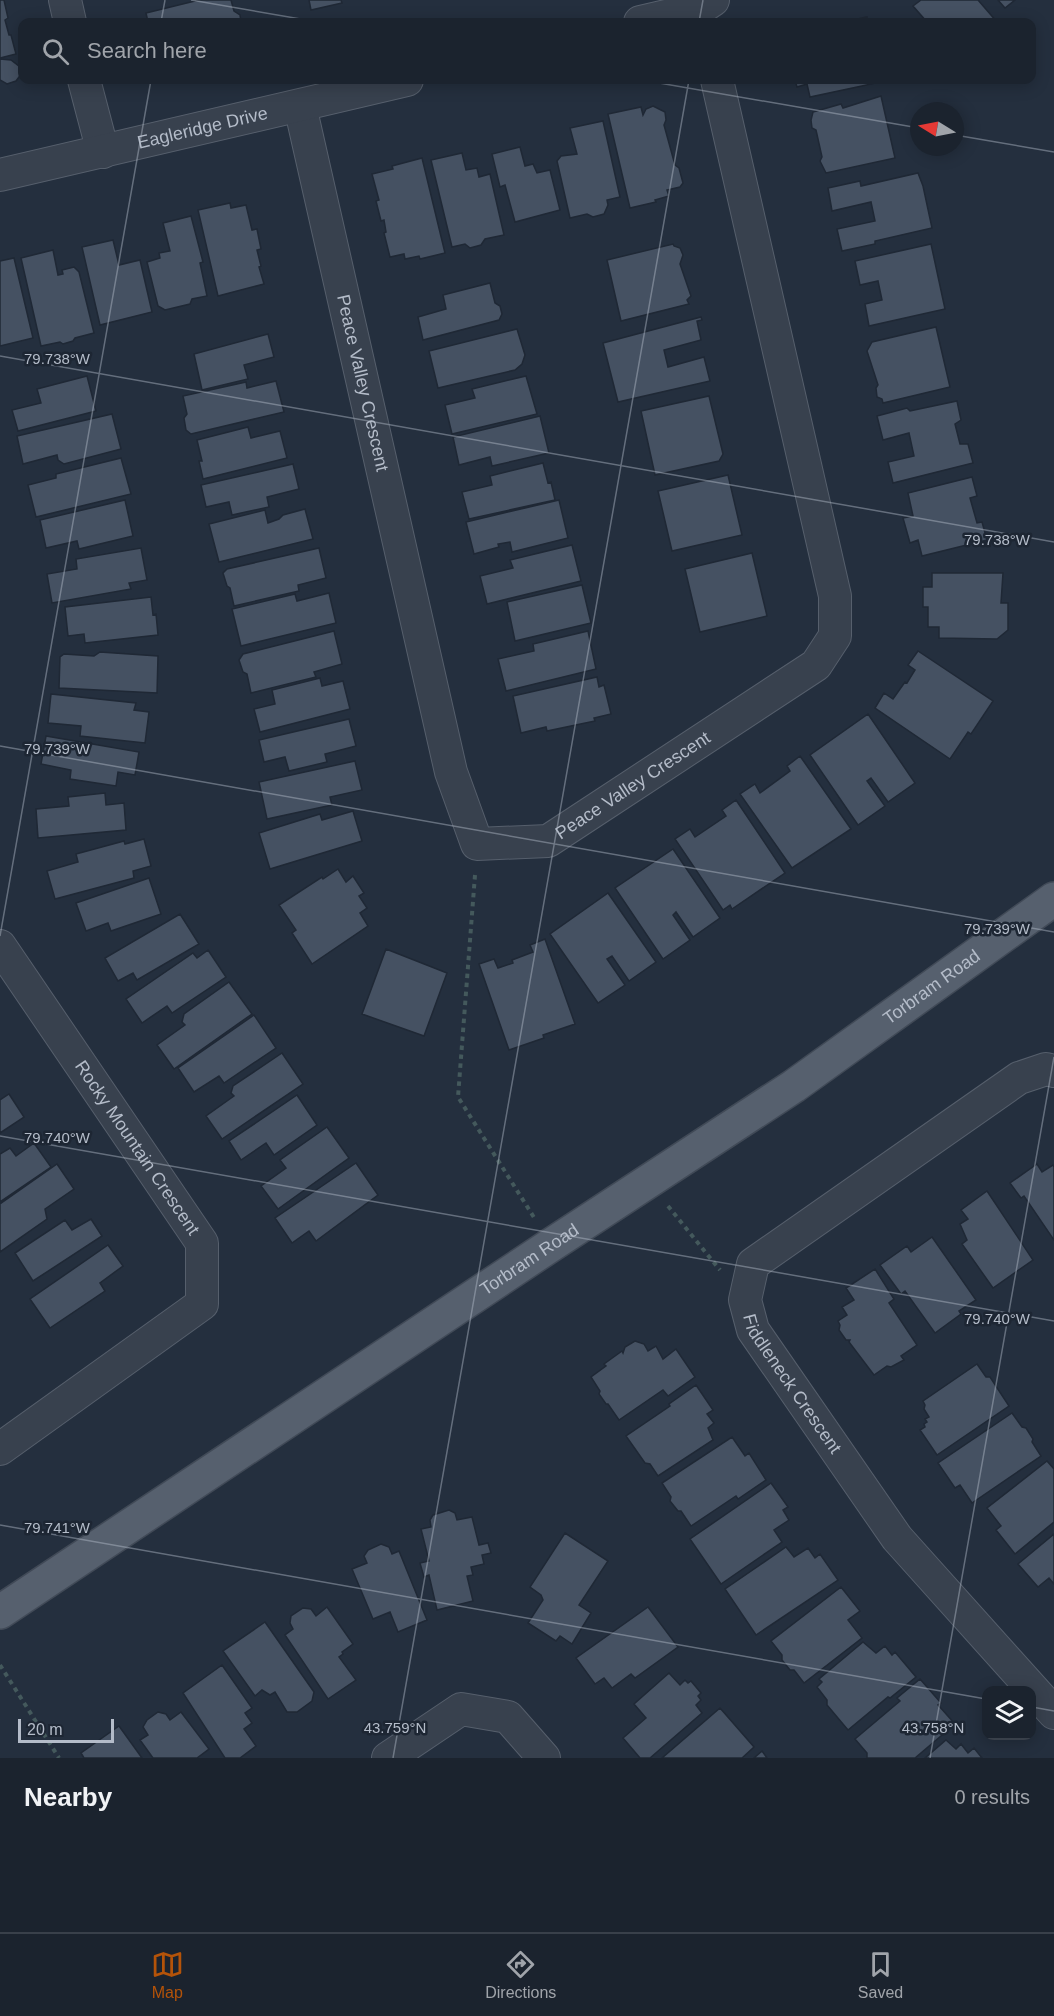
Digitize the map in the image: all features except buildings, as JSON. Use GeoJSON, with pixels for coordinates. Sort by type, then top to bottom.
{"type":"FeatureCollection","features":[{"type":"Feature","properties":{"kind":"main road","name":"Torbram Road"},"geometry":{"type":"LineString","coordinates":[[0,1612],[794,1086],[1054,899]]}},
{"type":"Feature","properties":{"kind":"street"},"geometry":{"type":"LineString","coordinates":[[64,0],[69,18]]}},
{"type":"Feature","properties":{"kind":"street"},"geometry":{"type":"LineString","coordinates":[[662,18],[706,10]]}},
{"type":"Feature","properties":{"kind":"street"},"geometry":{"type":"LineString","coordinates":[[85,84],[103,152]]}},
{"type":"Feature","properties":{"kind":"street","name":"Eagleridge Drive"},"geometry":{"type":"LineString","coordinates":[[0,176],[391,84]]}},
{"type":"Feature","properties":{"kind":"street","name":"Peace Valley Crescent"},"geometry":{"type":"LineString","coordinates":[[300,106],[451,772],[477,844],[548,841],[816,665],[835,636],[835,596],[718,84]]}},
{"type":"Feature","properties":{"kind":"street","name":"Rocky Mountain Crescent"},"geometry":{"type":"LineString","coordinates":[[0,946],[202,1243],[202,1304],[0,1449]]}},
{"type":"Feature","properties":{"kind":"street","name":"Fiddleneck Crescent"},"geometry":{"type":"LineString","coordinates":[[1054,1071],[1046,1069],[1018,1078],[753,1264],[745,1300],[753,1330],[897,1538],[1054,1713]]}},
{"type":"Feature","properties":{"kind":"street"},"geometry":{"type":"LineString","coordinates":[[388,1758],[461,1709],[508,1716],[544,1758]]}},
{"type":"Feature","properties":{"kind":"path"},"geometry":{"type":"LineString","coordinates":[[477,844],[458,1096],[551,1245]]}},
{"type":"Feature","properties":{"kind":"path"},"geometry":{"type":"LineString","coordinates":[[649,1182],[745,1300]]}},
{"type":"Feature","properties":{"kind":"path"},"geometry":{"type":"LineString","coordinates":[[0,1665],[59,1758]]}}]}
